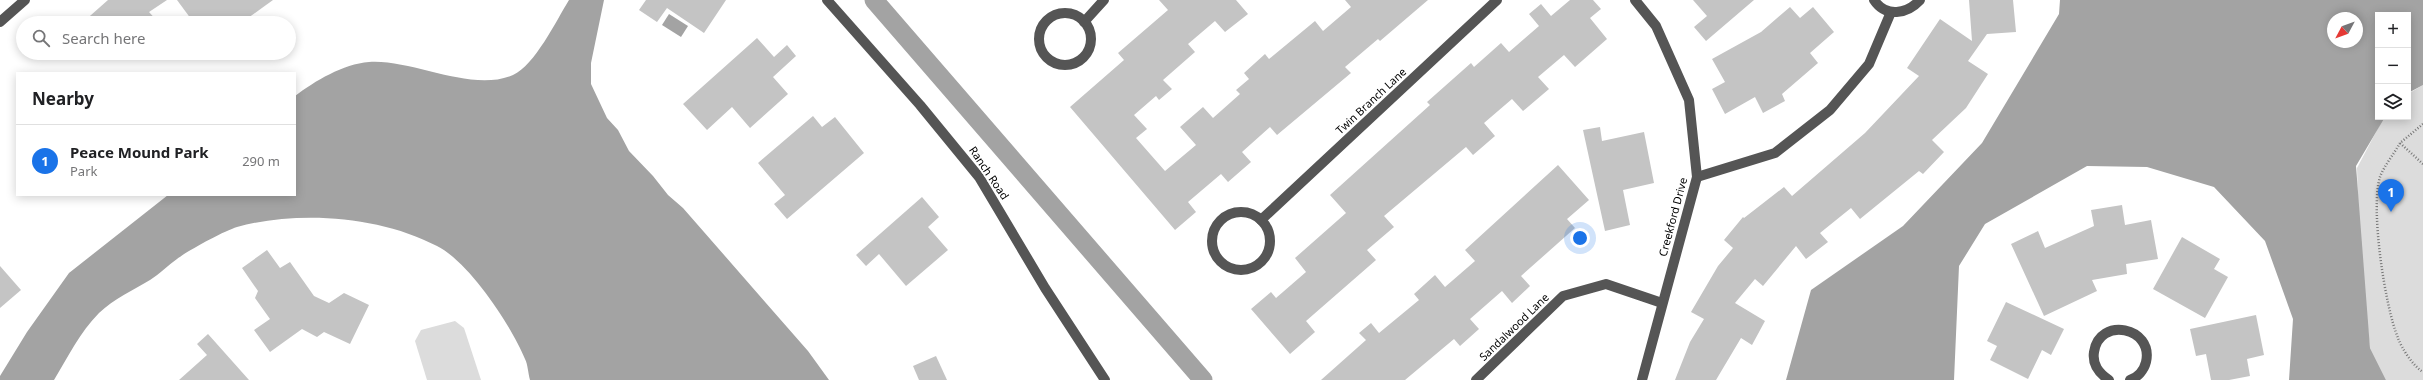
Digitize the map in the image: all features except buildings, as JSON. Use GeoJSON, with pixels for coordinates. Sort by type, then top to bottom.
{"type":"FeatureCollection","features":[{"type":"Feature","properties":{"kind":"street"},"geometry":{"type":"LineString","coordinates":[[0,22],[25,0]]}},
{"type":"Feature","properties":{"kind":"street","name":"Ranch Road"},"geometry":{"type":"LineString","coordinates":[[826,0],[930,116],[979,177],[1049,295],[1105,380]]}},
{"type":"Feature","properties":{"kind":"street"},"geometry":{"type":"LineString","coordinates":[[1084,22],[1104,0]]}},
{"type":"Feature","properties":{"kind":"street","name":"Twin Branch Lane"},"geometry":{"type":"LineString","coordinates":[[1261,220],[1497,0]]}},
{"type":"Feature","properties":{"kind":"street","name":"Creekford Drive"},"geometry":{"type":"LineString","coordinates":[[1635,0],[1656,26],[1689,100],[1697,177],[1642,380]]}},
{"type":"Feature","properties":{"kind":"street"},"geometry":{"type":"LineString","coordinates":[[1874,0],[1890,12],[1907,10],[1920,0]]}},
{"type":"Feature","properties":{"kind":"street"},"geometry":{"type":"LineString","coordinates":[[1697,177],[1775,153],[1830,110],[1869,64],[1890,12]]}},
{"type":"Feature","properties":{"kind":"street"},"geometry":{"type":"LineString","coordinates":[[1066,14],[1078,17],[1084,22],[1089,29],[1091,44],[1083,59],[1068,65],[1060,65],[1046,57],[1039,42],[1042,27],[1047,20],[1054,16],[1066,14]]}},
{"type":"Feature","properties":{"kind":"street"},"geometry":{"type":"LineString","coordinates":[[1240,213],[1253,215],[1261,220],[1267,227],[1270,245],[1263,261],[1256,267],[1238,270],[1222,263],[1216,256],[1213,238],[1220,222],[1227,216],[1240,213]]}},
{"type":"Feature","properties":{"kind":"street","name":"Sandalwood Lane"},"geometry":{"type":"LineString","coordinates":[[1476,380],[1563,296],[1606,284],[1662,303]]}},
{"type":"Feature","properties":{"kind":"street"},"geometry":{"type":"LineString","coordinates":[[2109,380],[2097,369],[2094,362],[2096,345],[2106,333],[2123,329],[2138,336],[2146,350],[2145,366],[2140,373],[2130,380]]}},
{"type":"Feature","properties":{"kind":"path"},"geometry":{"type":"LineString","coordinates":[[2423,124],[2400,143],[2380,177],[2377,216],[2381,261],[2389,308],[2398,338],[2417,368],[2423,372]]}},
{"type":"Feature","properties":{"kind":"path"},"geometry":{"type":"LineString","coordinates":[[2400,143],[2423,164]]}},
{"type":"Feature","properties":{"kind":"shaded area"},"geometry":{"type":"Polygon","coordinates":[[[569,0],[604,0],[591,63],[591,84],[607,118],[618,130],[629,151],[653,176],[668,195],[683,208],[808,351],[829,380],[530,380],[527,364],[510,329],[488,296],[475,280],[449,254],[437,246],[415,236],[390,228],[365,222],[312,218],[261,222],[237,227],[215,237],[182,255],[154,278],[117,299],[99,313],[80,336],[54,380],[0,380],[0,376],[27,332],[69,273],[167,196],[296,196],[296,95],[311,85],[330,74],[349,66],[369,62],[386,62],[404,65],[461,78],[479,80],[497,79],[513,75],[521,70],[537,52],[569,0]]]}},
{"type":"Feature","properties":{"kind":"shaded area"},"geometry":{"type":"Polygon","coordinates":[[[2060,0],[2423,0],[2423,85],[2411,91],[2411,12],[2375,12],[2375,120],[2383,120],[2356,166],[2370,348],[2386,380],[2289,380],[2293,319],[2265,241],[2214,187],[2147,167],[2087,166],[1985,224],[1959,266],[1954,380],[1786,380],[1811,290],[1903,226],[1982,143],[2059,14],[2060,0]]]}},
{"type":"Feature","properties":{"kind":"shaded area"},"geometry":{"type":"Polygon","coordinates":[[[669,14],[688,26],[681,37],[662,25],[669,14]]]}},
{"type":"Feature","properties":{"kind":"shaded area"},"geometry":{"type":"Polygon","coordinates":[[[2423,85],[2423,380],[2386,380],[2370,348],[2360,256],[2357,168],[2382,120],[2411,120],[2411,92],[2423,85]]]}},
{"type":"Feature","properties":{"kind":"shaded area"},"geometry":{"type":"Polygon","coordinates":[[[455,321],[464,328],[481,380],[427,380],[415,341],[421,330],[455,321]]]}},
{"type":"Feature","properties":{"kind":"waterway"},"geometry":{"type":"LineString","coordinates":[[874,0],[1203,380]]}},
{"type":"Feature","properties":{"kind":"place","name":"Peace Mound Park"},"geometry":{"type":"Point","coordinates":[2391,212]}}]}
